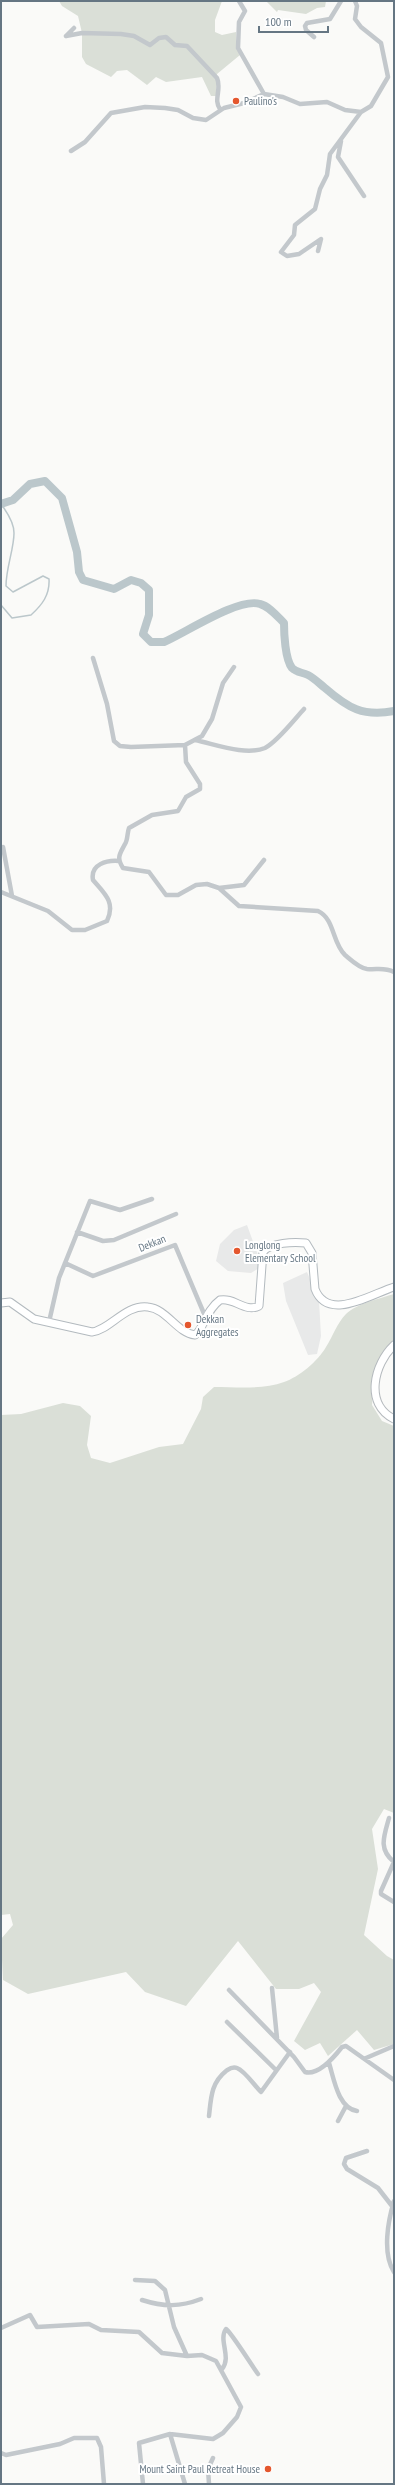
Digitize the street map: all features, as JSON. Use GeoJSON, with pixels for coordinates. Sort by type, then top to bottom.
{"type":"FeatureCollection","features":[{"type":"Feature","properties":{"kind":"main road"},"geometry":{"type":"LineString","coordinates":[[1,1303],[10,1302],[34,1319],[95,1331],[126,1312],[140,1307],[150,1307],[169,1318],[184,1331],[195,1335],[201,1328],[205,1316],[220,1300],[232,1300],[247,1308],[259,1306],[263,1252],[270,1247],[306,1242],[310,1248],[315,1289],[318,1294],[328,1302],[351,1305],[394,1287]]}},
{"type":"Feature","properties":{"kind":"main road"},"geometry":{"type":"LineString","coordinates":[[394,1345],[382,1359],[375,1394],[379,1408],[394,1418]]}},
{"type":"Feature","properties":{"kind":"street"},"geometry":{"type":"LineString","coordinates":[[239,1],[245,11],[239,22],[238,48],[264,94]]}},
{"type":"Feature","properties":{"kind":"street"},"geometry":{"type":"LineString","coordinates":[[314,37],[306,30],[305,26],[307,23],[330,19],[341,1]]}},
{"type":"Feature","properties":{"kind":"street"},"geometry":{"type":"LineString","coordinates":[[318,251],[321,239],[295,255],[287,256],[281,252],[294,235],[295,225],[315,209],[320,189],[327,176],[330,154],[341,141],[352,122],[361,112],[371,106],[388,77],[381,43],[361,27],[355,19],[357,6],[355,1]]}},
{"type":"Feature","properties":{"kind":"street"},"geometry":{"type":"LineString","coordinates":[[74,28],[66,36],[82,33],[121,34],[134,36],[150,45],[159,38],[166,37],[175,45],[186,46],[217,78],[219,87],[216,102],[220,109]]}},
{"type":"Feature","properties":{"kind":"street"},"geometry":{"type":"LineString","coordinates":[[71,152],[85,142],[111,113],[145,108],[165,108],[178,110],[193,118],[206,120],[220,109],[244,103],[264,94],[283,97],[300,104],[326,102],[345,110],[361,112]]}},
{"type":"Feature","properties":{"kind":"street"},"geometry":{"type":"LineString","coordinates":[[341,141],[338,157],[364,196]]}},
{"type":"Feature","properties":{"kind":"street"},"geometry":{"type":"LineString","coordinates":[[93,658],[116,744],[131,747],[185,745],[195,740],[207,730],[224,683],[234,667]]}},
{"type":"Feature","properties":{"kind":"street"},"geometry":{"type":"LineString","coordinates":[[195,740],[239,749],[263,748],[282,733],[304,709]]}},
{"type":"Feature","properties":{"kind":"street"},"geometry":{"type":"LineString","coordinates":[[185,745],[186,762],[200,784],[200,789],[186,797],[179,811],[161,812],[132,826],[119,854],[119,861],[126,869],[149,872],[166,895],[178,895],[200,884],[219,888],[244,885],[264,860]]}},
{"type":"Feature","properties":{"kind":"street"},"geometry":{"type":"LineString","coordinates":[[3,847],[12,896]]}},
{"type":"Feature","properties":{"kind":"street"},"geometry":{"type":"LineString","coordinates":[[1,892],[48,910],[72,930],[78,932],[105,922],[110,914],[109,898],[92,877],[101,863],[107,860],[119,861]]}},
{"type":"Feature","properties":{"kind":"street"},"geometry":{"type":"LineString","coordinates":[[219,888],[239,906],[321,912],[326,917],[339,949],[346,956],[362,968],[384,968],[394,972]]}},
{"type":"Feature","properties":{"kind":"street"},"geometry":{"type":"LineString","coordinates":[[49,1322],[64,1263],[90,1201],[120,1210],[152,1199]]}},
{"type":"Feature","properties":{"kind":"street"},"geometry":{"type":"LineString","coordinates":[[77,1232],[103,1241],[114,1240],[176,1214]]}},
{"type":"Feature","properties":{"kind":"street","name":"Dekkan"},"geometry":{"type":"LineString","coordinates":[[64,1263],[93,1276],[175,1245],[205,1316]]}},
{"type":"Feature","properties":{"kind":"street"},"geometry":{"type":"LineString","coordinates":[[388,1818],[383,1849],[386,1856],[394,1862],[381,1894],[394,1902]]}},
{"type":"Feature","properties":{"kind":"street"},"geometry":{"type":"LineString","coordinates":[[272,1988],[277,2039]]}},
{"type":"Feature","properties":{"kind":"street"},"geometry":{"type":"LineString","coordinates":[[229,1990],[290,2052],[306,2072],[329,2063],[342,2047],[346,2046],[392,2076],[394,2080]]}},
{"type":"Feature","properties":{"kind":"street"},"geometry":{"type":"LineString","coordinates":[[227,2022],[276,2070]]}},
{"type":"Feature","properties":{"kind":"street"},"geometry":{"type":"LineString","coordinates":[[366,2058],[394,2046]]}},
{"type":"Feature","properties":{"kind":"street"},"geometry":{"type":"LineString","coordinates":[[209,2116],[211,2092],[217,2079],[227,2070],[232,2067],[238,2068],[261,2092],[290,2052]]}},
{"type":"Feature","properties":{"kind":"street"},"geometry":{"type":"LineString","coordinates":[[329,2063],[339,2096],[346,2106],[357,2111]]}},
{"type":"Feature","properties":{"kind":"street"},"geometry":{"type":"LineString","coordinates":[[338,2121],[346,2106]]}},
{"type":"Feature","properties":{"kind":"street"},"geometry":{"type":"LineString","coordinates":[[366,2151],[346,2158],[344,2164],[348,2169],[378,2188],[392,2206]]}},
{"type":"Feature","properties":{"kind":"street"},"geometry":{"type":"LineString","coordinates":[[394,2201],[392,2206],[387,2246],[390,2265],[394,2272]]}},
{"type":"Feature","properties":{"kind":"street"},"geometry":{"type":"LineString","coordinates":[[135,2280],[155,2281],[160,2284],[168,2296],[174,2327],[187,2356]]}},
{"type":"Feature","properties":{"kind":"street"},"geometry":{"type":"LineString","coordinates":[[142,2300],[170,2306],[184,2305],[201,2299]]}},
{"type":"Feature","properties":{"kind":"street"},"geometry":{"type":"LineString","coordinates":[[1,2328],[30,2315],[37,2327],[89,2324],[108,2331],[139,2332],[162,2353],[210,2358],[222,2369],[241,2407],[237,2417],[222,2433],[213,2439],[170,2434],[139,2443],[142,2484]]}},
{"type":"Feature","properties":{"kind":"street"},"geometry":{"type":"LineString","coordinates":[[222,2369],[226,2359],[224,2335],[226,2329],[231,2332],[238,2346],[258,2374]]}},
{"type":"Feature","properties":{"kind":"street"},"geometry":{"type":"LineString","coordinates":[[170,2434],[185,2484]]}},
{"type":"Feature","properties":{"kind":"street"},"geometry":{"type":"LineString","coordinates":[[1,2453],[6,2455],[46,2445],[60,2444],[74,2438],[97,2438],[101,2446],[104,2484]]}},
{"type":"Feature","properties":{"kind":"street"},"geometry":{"type":"LineString","coordinates":[[210,2484],[208,2469],[213,2458]]}},
{"type":"Feature","properties":{"kind":"shaded area"},"geometry":{"type":"Polygon","coordinates":[[[59,1],[222,1],[215,20],[215,32],[222,35],[236,32],[236,44],[240,55],[217,74],[216,96],[211,96],[202,77],[166,82],[156,77],[147,85],[127,70],[117,71],[111,77],[86,64],[82,57],[82,33],[78,16],[62,6],[59,1]]]}},
{"type":"Feature","properties":{"kind":"shaded area"},"geometry":{"type":"Polygon","coordinates":[[[266,1],[326,1],[325,7],[317,8],[306,14],[278,10],[277,12],[266,1]]]}},
{"type":"Feature","properties":{"kind":"shaded area","name":"Longlong Elementary School"},"geometry":{"type":"Polygon","coordinates":[[[247,1225],[259,1258],[259,1268],[251,1273],[228,1271],[216,1261],[220,1244],[234,1230],[247,1225]]]}},
{"type":"Feature","properties":{"kind":"shaded area"},"geometry":{"type":"Polygon","coordinates":[[[307,1272],[319,1301],[321,1336],[317,1354],[308,1355],[286,1301],[283,1283],[307,1272]]]}},
{"type":"Feature","properties":{"kind":"shaded area"},"geometry":{"type":"Polygon","coordinates":[[[394,1294],[394,1340],[379,1360],[374,1379],[372,1405],[382,1421],[394,1426],[394,1813],[384,1809],[372,1829],[378,1869],[364,1935],[387,1956],[394,1960],[394,2044],[374,2050],[357,2030],[328,2056],[320,2043],[305,2050],[294,2041],[321,1992],[314,1983],[299,1989],[276,1989],[238,1941],[186,2006],[145,1992],[126,1972],[28,1994],[3,1980],[1,1939],[13,1925],[10,1914],[1,1915],[1,1415],[21,1414],[63,1403],[80,1406],[91,1416],[87,1445],[91,1458],[110,1463],[159,1447],[183,1444],[201,1409],[203,1397],[214,1387],[258,1387],[276,1385],[290,1380],[318,1358],[326,1347],[340,1321],[350,1310],[362,1304],[394,1294]]]}},
{"type":"Feature","properties":{"kind":"waterway"},"geometry":{"type":"LineString","coordinates":[[1,504],[13,500],[30,484],[45,481],[62,498],[77,552],[79,572],[83,580],[114,589],[131,580],[141,583],[149,590],[149,615],[143,634],[151,642],[164,642],[212,617],[239,606],[251,603],[260,604],[270,609],[284,623],[286,652],[290,664],[294,670],[315,679],[341,701],[356,709],[373,713],[394,711]]}},
{"type":"Feature","properties":{"kind":"waterway"},"geometry":{"type":"LineString","coordinates":[[1,504],[8,514],[14,529],[13,546],[7,572],[6,586],[13,592],[43,576],[49,579],[49,585],[47,595],[39,607],[31,615],[12,618],[1,605]]}},
{"type":"Feature","properties":{"kind":"place","name":"Paulino's"},"geometry":{"type":"Point","coordinates":[236,101]}},
{"type":"Feature","properties":{"kind":"place","name":"Longlong Elementary School"},"geometry":{"type":"Point","coordinates":[237,1251]}},
{"type":"Feature","properties":{"kind":"place","name":"Dekkan Aggregates"},"geometry":{"type":"Point","coordinates":[188,1325]}},
{"type":"Feature","properties":{"kind":"place","name":"Mount Saint Paul Retreat House"},"geometry":{"type":"Point","coordinates":[268,2469]}}]}
